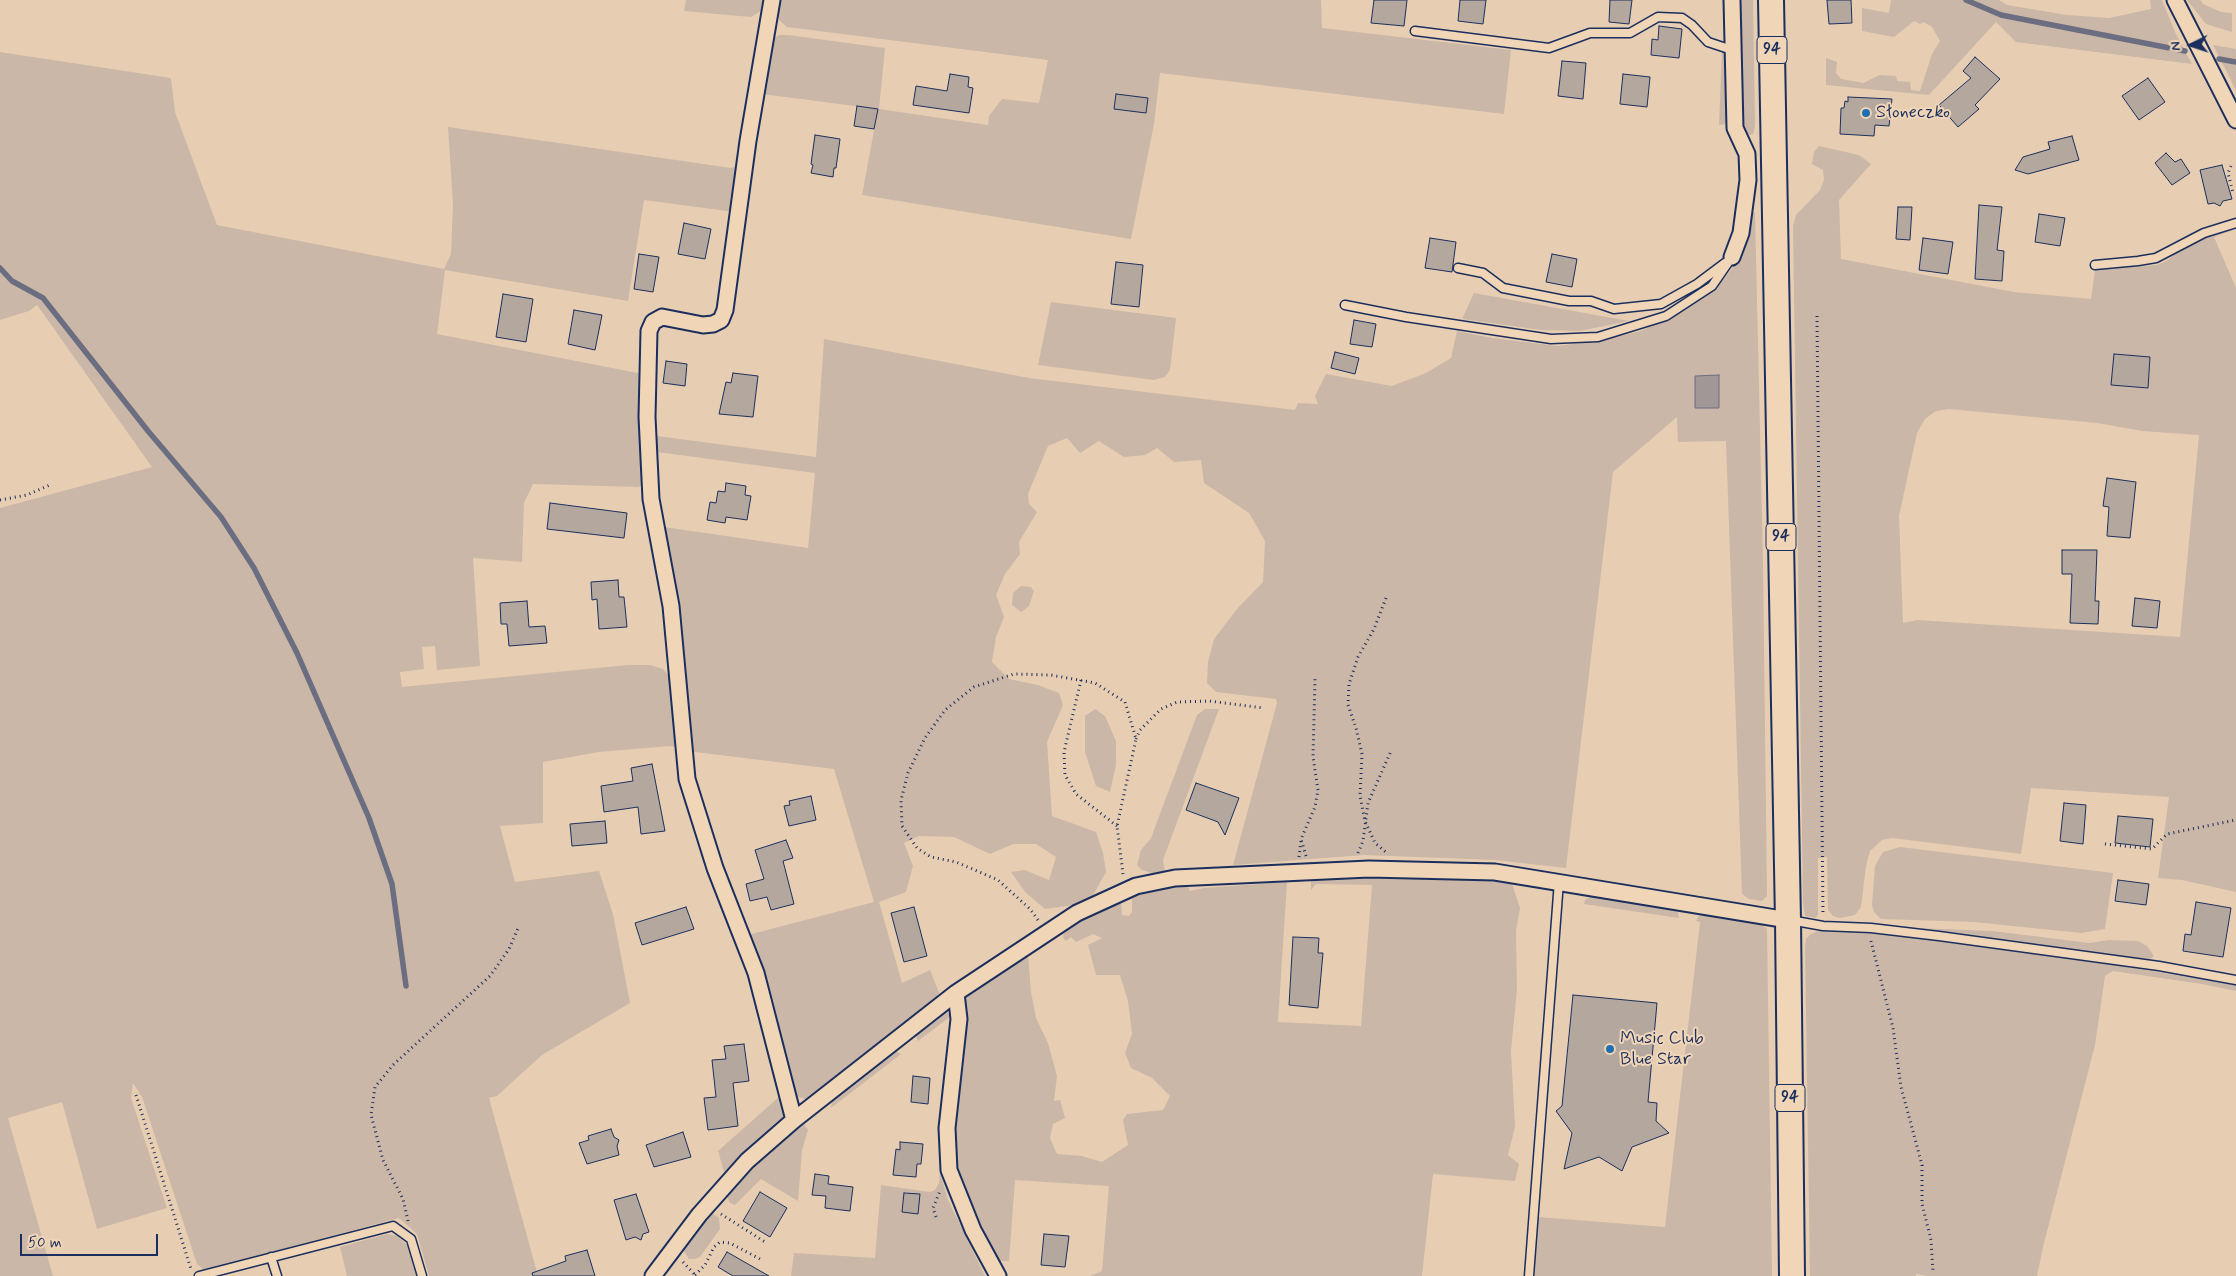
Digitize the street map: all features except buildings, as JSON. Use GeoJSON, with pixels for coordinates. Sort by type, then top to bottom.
{"type":"FeatureCollection","features":[{"type":"Feature","properties":{"kind":"main road","name":"94"},"geometry":{"type":"LineString","coordinates":[[1771,0],[1788,920],[1792,1276]]}},
{"type":"Feature","properties":{"kind":"street"},"geometry":{"type":"LineString","coordinates":[[772,0],[748,142],[726,310],[721,320],[714,324],[703,325],[662,318],[653,322],[649,331],[647,417],[652,499],[671,606],[687,779],[715,868],[756,973],[794,1120]]}},
{"type":"Feature","properties":{"kind":"street"},"geometry":{"type":"LineString","coordinates":[[1732,0],[1735,128],[1747,154],[1748,180],[1741,233],[1732,257]]}},
{"type":"Feature","properties":{"kind":"street"},"geometry":{"type":"LineString","coordinates":[[2175,0],[2236,120]]}},
{"type":"Feature","properties":{"kind":"street"},"geometry":{"type":"LineString","coordinates":[[654,1276],[709,1203],[747,1161],[794,1120],[956,993],[1077,913],[1136,886],[1175,878],[1320,871],[1495,872],[1788,920]]}},
{"type":"Feature","properties":{"kind":"street"},"geometry":{"type":"LineString","coordinates":[[956,993],[958,1019],[947,1128],[949,1170],[973,1230],[998,1276]]}},
{"type":"Feature","properties":{"kind":"lane"},"geometry":{"type":"LineString","coordinates":[[1415,31],[1549,48],[1590,33],[1630,33],[1658,17],[1682,18],[1692,25],[1708,42],[1732,50]]}},
{"type":"Feature","properties":{"kind":"lane"},"geometry":{"type":"LineString","coordinates":[[2095,264],[2156,258],[2204,233],[2236,223]]}},
{"type":"Feature","properties":{"kind":"lane"},"geometry":{"type":"LineString","coordinates":[[1458,268],[1483,273],[1503,288],[1569,301],[1591,301],[1614,309],[1661,304],[1697,284],[1732,257]]}},
{"type":"Feature","properties":{"kind":"lane"},"geometry":{"type":"LineString","coordinates":[[1345,305],[1406,317],[1551,339],[1598,337],[1666,316],[1712,286],[1732,257]]}},
{"type":"Feature","properties":{"kind":"lane"},"geometry":{"type":"LineString","coordinates":[[1529,1276],[1559,882]]}},
{"type":"Feature","properties":{"kind":"lane"},"geometry":{"type":"LineString","coordinates":[[1788,920],[1823,926],[1871,928],[2159,966],[2236,980]]}},
{"type":"Feature","properties":{"kind":"lane"},"geometry":{"type":"LineString","coordinates":[[200,1276],[271,1256],[393,1226],[411,1239],[422,1276]]}},
{"type":"Feature","properties":{"kind":"lane"},"geometry":{"type":"LineString","coordinates":[[271,1256],[277,1276]]}},
{"type":"Feature","properties":{"kind":"path"},"geometry":{"type":"LineString","coordinates":[[2231,166],[2228,173],[2234,185],[2233,192]]}},
{"type":"Feature","properties":{"kind":"path"},"geometry":{"type":"LineString","coordinates":[[1817,316],[1823,926]]}},
{"type":"Feature","properties":{"kind":"path"},"geometry":{"type":"LineString","coordinates":[[0,500],[28,495],[52,484]]}},
{"type":"Feature","properties":{"kind":"path"},"geometry":{"type":"LineString","coordinates":[[1386,598],[1374,628],[1358,658],[1349,684],[1348,705],[1362,754],[1360,796],[1366,821],[1375,842],[1407,870]]}},
{"type":"Feature","properties":{"kind":"path"},"geometry":{"type":"LineString","coordinates":[[1048,932],[1030,909],[998,880],[956,862],[931,856],[917,848],[902,826],[901,800],[908,773],[925,738],[945,710],[974,687],[1014,674],[1051,675],[1095,683],[1125,702],[1136,739]]}},
{"type":"Feature","properties":{"kind":"path"},"geometry":{"type":"LineString","coordinates":[[1316,678],[1313,756],[1318,790],[1315,807],[1301,839],[1306,856],[1320,871]]}},
{"type":"Feature","properties":{"kind":"path"},"geometry":{"type":"LineString","coordinates":[[1081,680],[1064,752],[1065,775],[1076,794],[1117,826]]}},
{"type":"Feature","properties":{"kind":"path"},"geometry":{"type":"LineString","coordinates":[[1126,891],[1117,826],[1136,739],[1140,730],[1161,709],[1177,702],[1209,701],[1264,708]]}},
{"type":"Feature","properties":{"kind":"path"},"geometry":{"type":"LineString","coordinates":[[1351,870],[1363,841],[1368,803],[1391,751]]}},
{"type":"Feature","properties":{"kind":"path"},"geometry":{"type":"LineString","coordinates":[[2105,844],[2152,849],[2167,834],[2236,820]]}},
{"type":"Feature","properties":{"kind":"path"},"geometry":{"type":"LineString","coordinates":[[411,1239],[403,1199],[383,1160],[372,1116],[375,1087],[393,1064],[490,976],[509,949],[519,926]]}},
{"type":"Feature","properties":{"kind":"path"},"geometry":{"type":"LineString","coordinates":[[1871,928],[1872,948],[1893,1028],[1902,1087],[1922,1165],[1922,1204],[1931,1240],[1933,1272]]}},
{"type":"Feature","properties":{"kind":"path"},"geometry":{"type":"LineString","coordinates":[[136,1095],[192,1272]]}},
{"type":"Feature","properties":{"kind":"path"},"geometry":{"type":"LineString","coordinates":[[709,1203],[723,1216],[765,1242]]}},
{"type":"Feature","properties":{"kind":"path"},"geometry":{"type":"LineString","coordinates":[[695,1275],[705,1264],[714,1247],[720,1242],[730,1243],[760,1260]]}},
{"type":"Feature","properties":{"kind":"shaded area"},"geometry":{"type":"Polygon","coordinates":[[[686,0],[763,0],[761,11],[751,17],[684,11],[686,0]]]}},
{"type":"Feature","properties":{"kind":"shaded area"},"geometry":{"type":"Polygon","coordinates":[[[776,0],[1321,0],[1322,28],[1511,50],[1504,114],[1160,73],[1154,124],[1131,239],[862,195],[878,109],[762,94],[770,44],[773,39],[779,35],[788,35],[885,48],[879,109],[988,125],[989,116],[1002,99],[1039,103],[1048,60],[787,27],[780,21],[775,10],[776,0]]]}},
{"type":"Feature","properties":{"kind":"shaded area"},"geometry":{"type":"Polygon","coordinates":[[[1737,0],[1753,0],[1755,126],[1753,134],[1749,135],[1740,128],[1737,0]]]}},
{"type":"Feature","properties":{"kind":"shaded area"},"geometry":{"type":"Polygon","coordinates":[[[1891,0],[1999,0],[2007,5],[2067,15],[2109,18],[2151,9],[2150,0],[2162,0],[2175,32],[2192,64],[2016,42],[1996,22],[1929,95],[1826,85],[1826,58],[1837,62],[1836,73],[1841,79],[1864,83],[1879,75],[1896,76],[1897,81],[1910,82],[1911,90],[1920,91],[1932,54],[1940,41],[1932,27],[1924,22],[1920,24],[1914,21],[1894,37],[1862,31],[1862,8],[1889,13],[1891,0]]]}},
{"type":"Feature","properties":{"kind":"shaded area"},"geometry":{"type":"Polygon","coordinates":[[[2187,0],[2200,0],[2203,4],[2221,12],[2232,13],[2232,32],[2206,24],[2187,0]]]}},
{"type":"Feature","properties":{"kind":"shaded area"},"geometry":{"type":"Polygon","coordinates":[[[2213,45],[2236,49],[2236,91],[2229,76],[2213,45]]]}},
{"type":"Feature","properties":{"kind":"shaded area"},"geometry":{"type":"Polygon","coordinates":[[[1722,51],[1726,55],[1728,119],[1725,124],[1719,125],[1722,51]]]}},
{"type":"Feature","properties":{"kind":"shaded area"},"geometry":{"type":"Polygon","coordinates":[[[0,52],[171,78],[175,112],[217,225],[444,269],[451,254],[453,205],[448,127],[731,168],[738,166],[735,212],[644,200],[628,301],[445,270],[437,334],[643,374],[645,484],[638,487],[533,484],[524,503],[522,562],[473,558],[480,666],[437,670],[435,646],[422,647],[424,669],[400,672],[402,687],[628,665],[650,665],[663,669],[671,678],[674,686],[675,747],[599,752],[543,762],[543,823],[500,826],[515,882],[599,871],[613,914],[630,1003],[542,1055],[497,1096],[489,1098],[538,1276],[429,1276],[417,1234],[399,1218],[204,1270],[197,1264],[142,1097],[133,1083],[131,1098],[167,1208],[97,1229],[62,1102],[8,1118],[53,1276],[0,1276],[0,508],[152,467],[37,305],[29,311],[0,320],[0,52]]]}},
{"type":"Feature","properties":{"kind":"shaded area"},"geometry":{"type":"Polygon","coordinates":[[[1819,146],[1859,155],[1871,164],[1839,200],[1841,259],[2014,292],[2091,299],[2095,270],[2157,265],[2168,260],[2177,252],[2212,235],[2236,229],[2214,237],[2236,288],[2236,892],[2182,880],[2158,878],[2169,797],[2031,788],[2021,854],[1892,838],[1882,840],[1870,851],[1866,866],[1861,907],[1855,915],[1840,918],[1833,916],[1828,910],[1827,857],[1818,858],[1818,915],[1816,918],[1805,916],[1803,902],[1793,226],[1796,215],[1820,190],[1824,180],[1823,170],[1812,164],[1814,152],[1819,146]],[[1949,409],[1936,411],[1925,419],[1917,433],[1899,516],[1903,623],[1917,620],[2180,637],[2199,435],[2142,431],[2097,423],[1949,409]]]}},
{"type":"Feature","properties":{"kind":"shaded area"},"geometry":{"type":"Polygon","coordinates":[[[1752,211],[1755,213],[1763,561],[1767,896],[1762,901],[1749,899],[1742,894],[1726,441],[1678,442],[1677,417],[1613,472],[1566,868],[1495,860],[1364,855],[1233,865],[1277,703],[1276,699],[1216,692],[1207,683],[1208,662],[1214,639],[1237,609],[1263,582],[1265,541],[1249,513],[1204,483],[1201,460],[1174,462],[1157,448],[1145,455],[1124,457],[1099,441],[1080,453],[1067,438],[1048,446],[1028,494],[1029,504],[1037,512],[1019,542],[1020,554],[1005,574],[996,595],[1004,617],[996,637],[992,662],[1009,679],[1038,685],[1059,693],[1063,705],[1047,742],[1052,816],[1096,832],[1103,853],[1106,872],[1091,899],[1067,906],[1045,909],[1026,893],[1011,872],[1025,870],[1049,880],[1056,857],[1036,844],[1013,844],[990,854],[954,837],[919,836],[904,843],[913,866],[906,892],[879,902],[902,983],[930,970],[939,993],[932,1003],[811,1097],[805,1099],[796,1096],[789,1084],[748,935],[874,902],[834,769],[687,751],[678,620],[664,527],[808,548],[815,473],[657,452],[657,436],[816,457],[824,339],[1029,378],[1295,410],[1298,403],[1318,404],[1315,396],[1326,374],[1392,386],[1426,373],[1451,358],[1457,331],[1492,338],[1558,346],[1608,339],[1641,331],[1682,311],[1713,291],[1731,270],[1740,254],[1748,214],[1752,211]]]}},
{"type":"Feature","properties":{"kind":"shaded area"},"geometry":{"type":"Polygon","coordinates":[[[1474,293],[1629,321],[1580,331],[1541,330],[1462,319],[1474,293]]]}},
{"type":"Feature","properties":{"kind":"shaded area"},"geometry":{"type":"Polygon","coordinates":[[[1051,302],[1176,318],[1170,370],[1165,377],[1154,380],[1038,365],[1051,302]]]}},
{"type":"Feature","properties":{"kind":"shaded area"},"geometry":{"type":"Polygon","coordinates":[[[1719,375],[1719,408],[1695,408],[1695,376],[1719,375]]]}},
{"type":"Feature","properties":{"kind":"shaded area"},"geometry":{"type":"Polygon","coordinates":[[[1021,586],[1031,587],[1034,591],[1029,606],[1021,612],[1012,605],[1013,593],[1021,586]]]}},
{"type":"Feature","properties":{"kind":"shaded area"},"geometry":{"type":"Polygon","coordinates":[[[1095,709],[1105,716],[1116,741],[1116,765],[1110,792],[1096,786],[1085,752],[1085,716],[1095,709]]]}},
{"type":"Feature","properties":{"kind":"shaded area"},"geometry":{"type":"Polygon","coordinates":[[[1205,709],[1219,709],[1163,860],[1165,872],[1155,874],[1142,870],[1137,865],[1141,850],[1151,838],[1197,715],[1205,709]]]}},
{"type":"Feature","properties":{"kind":"shaded area"},"geometry":{"type":"Polygon","coordinates":[[[1900,847],[2113,873],[2105,929],[2081,933],[1974,922],[1881,919],[1874,912],[1872,905],[1875,866],[1883,852],[1900,847]]]}},
{"type":"Feature","properties":{"kind":"shaded area"},"geometry":{"type":"Polygon","coordinates":[[[1373,876],[1507,879],[1512,884],[1520,908],[1516,931],[1517,989],[1511,1051],[1515,1127],[1508,1155],[1519,1164],[1515,1181],[1433,1174],[1422,1276],[1090,1276],[1102,1271],[1109,1186],[1015,1180],[1009,1261],[999,1261],[981,1232],[958,1183],[951,1137],[966,996],[1023,956],[1028,955],[1031,992],[1036,1018],[1048,1043],[1057,1076],[1054,1101],[1060,1100],[1065,1118],[1053,1124],[1050,1138],[1057,1154],[1082,1156],[1102,1162],[1128,1145],[1123,1120],[1127,1114],[1163,1110],[1170,1096],[1152,1078],[1131,1068],[1125,1053],[1132,1034],[1128,1001],[1120,975],[1096,975],[1088,945],[1102,938],[1093,934],[1076,942],[1071,937],[1066,941],[1063,938],[1064,932],[1072,925],[1121,902],[1122,915],[1129,916],[1132,912],[1132,897],[1161,888],[1187,885],[1190,891],[1204,888],[1287,882],[1278,1022],[1361,1026],[1372,885],[1316,884],[1311,890],[1311,881],[1314,878],[1373,876]]]}},
{"type":"Feature","properties":{"kind":"shaded area"},"geometry":{"type":"Polygon","coordinates":[[[1591,896],[1677,909],[1679,918],[1584,904],[1585,900],[1591,896]]]}},
{"type":"Feature","properties":{"kind":"shaded area"},"geometry":{"type":"Polygon","coordinates":[[[1710,913],[1754,919],[1767,929],[1772,1276],[1534,1276],[1538,1217],[1665,1227],[1700,922],[1696,921],[1700,914],[1710,913]]]}},
{"type":"Feature","properties":{"kind":"shaded area"},"geometry":{"type":"Polygon","coordinates":[[[1903,929],[1992,931],[2090,943],[2109,940],[2138,941],[2147,946],[2154,956],[2149,960],[2100,955],[2036,944],[1903,929]]]}},
{"type":"Feature","properties":{"kind":"shaded area"},"geometry":{"type":"Polygon","coordinates":[[[1837,930],[2029,951],[2236,985],[2236,991],[2113,971],[2105,976],[2095,1045],[2037,1276],[1928,1276],[1916,1274],[1916,1276],[1810,1276],[1805,947],[1806,939],[1811,934],[1818,931],[1837,930]]]}},
{"type":"Feature","properties":{"kind":"shaded area"},"geometry":{"type":"Polygon","coordinates":[[[946,1011],[951,1016],[918,1041],[915,1033],[946,1011]]]}},
{"type":"Feature","properties":{"kind":"shaded area"},"geometry":{"type":"Polygon","coordinates":[[[895,1051],[901,1054],[831,1108],[832,1101],[895,1051]]]}},
{"type":"Feature","properties":{"kind":"shaded area"},"geometry":{"type":"Polygon","coordinates":[[[780,1096],[785,1114],[783,1120],[724,1172],[718,1151],[780,1096]]]}},
{"type":"Feature","properties":{"kind":"shaded area"},"geometry":{"type":"Polygon","coordinates":[[[804,1124],[808,1130],[802,1150],[798,1201],[761,1179],[735,1205],[730,1203],[727,1197],[730,1191],[768,1151],[804,1124]]]}},
{"type":"Feature","properties":{"kind":"shaded area"},"geometry":{"type":"Polygon","coordinates":[[[940,1173],[948,1200],[985,1276],[791,1276],[794,1253],[875,1258],[881,1185],[930,1192],[935,1190],[939,1183],[940,1173]]]}},
{"type":"Feature","properties":{"kind":"shaded area"},"geometry":{"type":"Polygon","coordinates":[[[713,1214],[719,1218],[720,1229],[700,1257],[689,1259],[684,1251],[685,1246],[708,1216],[713,1214]]]}},
{"type":"Feature","properties":{"kind":"shaded area"},"geometry":{"type":"Polygon","coordinates":[[[387,1234],[397,1236],[411,1248],[418,1276],[347,1276],[340,1247],[387,1234]]]}},
{"type":"Feature","properties":{"kind":"waterway"},"geometry":{"type":"LineString","coordinates":[[1966,0],[2001,15],[2185,51]]}},
{"type":"Feature","properties":{"kind":"waterway"},"geometry":{"type":"LineString","coordinates":[[2219,59],[2236,62]]}},
{"type":"Feature","properties":{"kind":"waterway"},"geometry":{"type":"LineString","coordinates":[[0,268],[12,281],[43,298],[148,431],[221,517],[254,568],[297,653],[369,818],[392,884],[406,986]]}},
{"type":"Feature","properties":{"kind":"place","name":"Słoneczko"},"geometry":{"type":"Point","coordinates":[1866,113]}},
{"type":"Feature","properties":{"kind":"place","name":"Music Club Blue Star"},"geometry":{"type":"Point","coordinates":[1610,1049]}}]}
